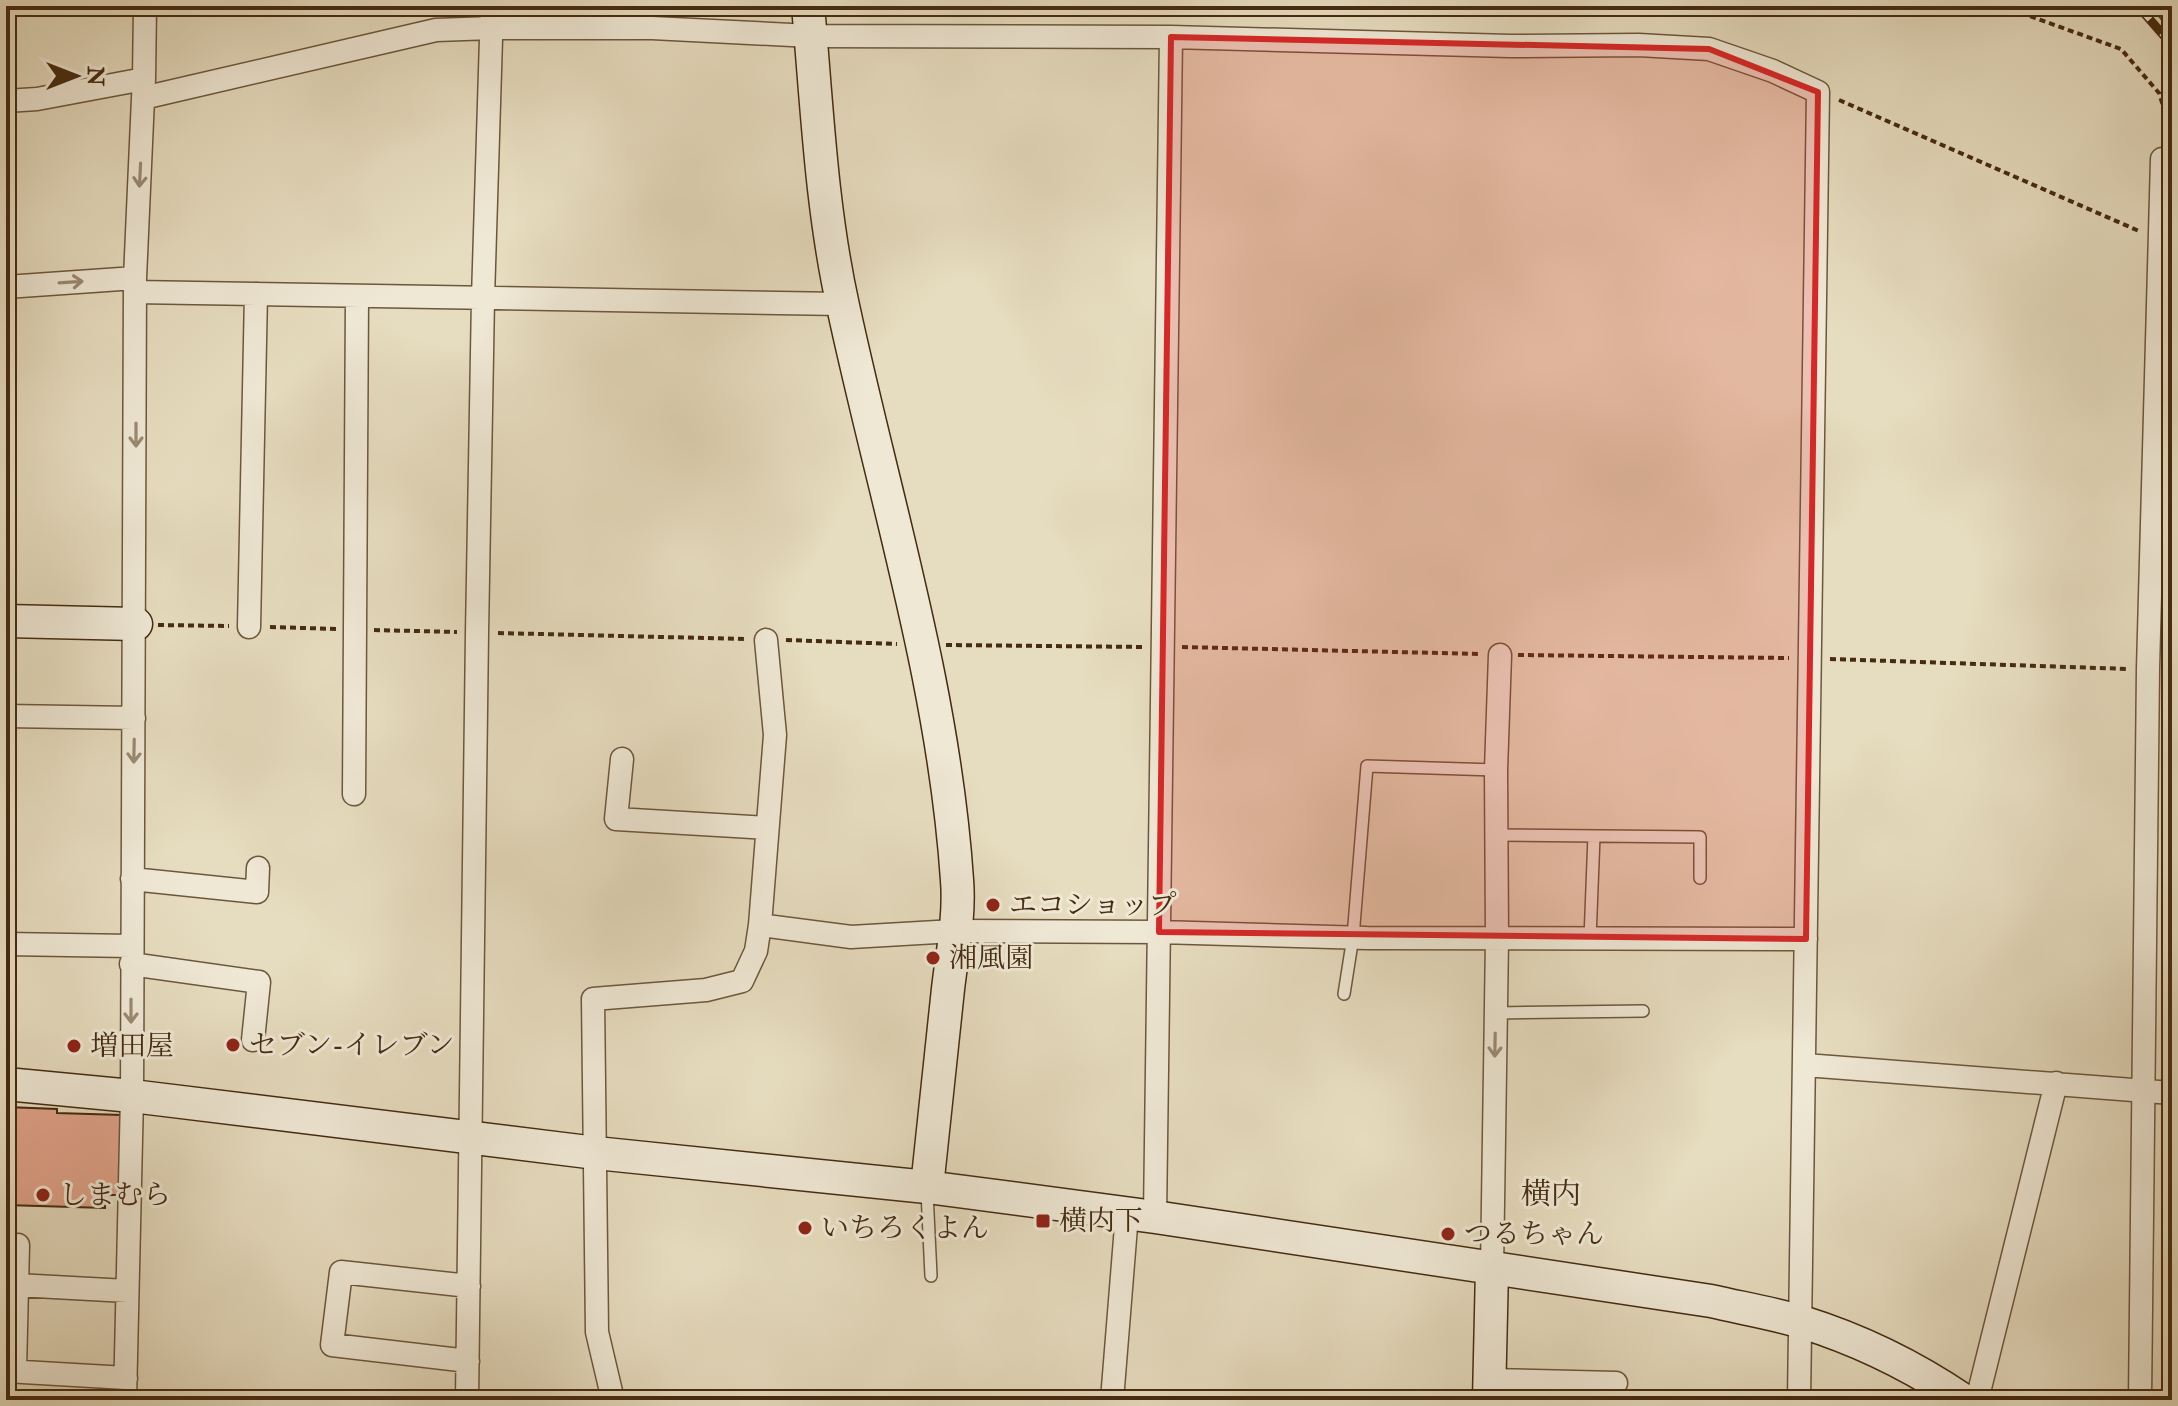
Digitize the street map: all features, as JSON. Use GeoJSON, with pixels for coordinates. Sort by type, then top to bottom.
{"type":"FeatureCollection","features":[{"type":"Feature","properties":{"kind":"street"},"geometry":{"type":"LineString","coordinates":[[18,1245],[10,1371],[126,1389],[136,624],[135,285],[145,6]]}},
{"type":"Feature","properties":{"kind":"street"},"geometry":{"type":"LineString","coordinates":[[467,1400],[483,298],[492,17]]}},
{"type":"Feature","properties":{"kind":"street"},"geometry":{"type":"LineString","coordinates":[[6,101],[144,88],[492,17],[652,28],[809,21],[1171,37],[1510,46],[1639,45],[1709,49],[1773,71],[1818,92],[1799,1400]]}},
{"type":"Feature","properties":{"kind":"street"},"geometry":{"type":"LineString","coordinates":[[809,21],[825,206],[842,304],[923,645],[941,747],[958,884],[927,1187]]}},
{"type":"Feature","properties":{"kind":"street"},"geometry":{"type":"LineString","coordinates":[[1112,1400],[1141,1216],[1159,932],[1171,37]]}},
{"type":"Feature","properties":{"kind":"street"},"geometry":{"type":"LineString","coordinates":[[2140,1400],[2148,669],[2162,159]]}},
{"type":"Feature","properties":{"kind":"street"},"geometry":{"type":"LineString","coordinates":[[6,287],[135,285],[256,294],[842,304]]}},
{"type":"Feature","properties":{"kind":"street"},"geometry":{"type":"LineString","coordinates":[[249,627],[256,294]]}},
{"type":"Feature","properties":{"kind":"street"},"geometry":{"type":"LineString","coordinates":[[354,794],[357,296]]}},
{"type":"Feature","properties":{"kind":"street"},"geometry":{"type":"LineString","coordinates":[[6,621],[136,624]]}},
{"type":"Feature","properties":{"kind":"street"},"geometry":{"type":"LineString","coordinates":[[613,1400],[597,1332],[593,999],[706,990],[742,981],[756,951],[760,925],[775,735],[766,640]]}},
{"type":"Feature","properties":{"kind":"street"},"geometry":{"type":"LineString","coordinates":[[1500,655],[1489,1390],[1616,1383]]}},
{"type":"Feature","properties":{"kind":"street"},"geometry":{"type":"LineString","coordinates":[[6,716],[134,718]]}},
{"type":"Feature","properties":{"kind":"street"},"geometry":{"type":"LineString","coordinates":[[622,759],[616,819],[767,828]]}},
{"type":"Feature","properties":{"kind":"street"},"geometry":{"type":"LineString","coordinates":[[132,879],[257,892],[258,868]]}},
{"type":"Feature","properties":{"kind":"street"},"geometry":{"type":"LineString","coordinates":[[760,925],[851,937],[954,931],[1497,939],[1806,939]]}},
{"type":"Feature","properties":{"kind":"street"},"geometry":{"type":"LineString","coordinates":[[6,944],[131,955],[259,982],[253,1040]]}},
{"type":"Feature","properties":{"kind":"street"},"geometry":{"type":"LineString","coordinates":[[1805,1065],[2172,1093]]}},
{"type":"Feature","properties":{"kind":"street"},"geometry":{"type":"LineString","coordinates":[[1977,1400],[2056,1083]]}},
{"type":"Feature","properties":{"kind":"street"},"geometry":{"type":"LineString","coordinates":[[6,1084],[132,1096],[596,1153],[927,1187],[1711,1301],[1800,1322],[1865,1345],[1921,1372],[1963,1400]]}},
{"type":"Feature","properties":{"kind":"street"},"geometry":{"type":"LineString","coordinates":[[468,1361],[332,1345],[341,1272],[469,1286]]}},
{"type":"Feature","properties":{"kind":"street"},"geometry":{"type":"LineString","coordinates":[[17,1285],[127,1291]]}},
{"type":"Feature","properties":{"kind":"lane"},"geometry":{"type":"LineString","coordinates":[[1344,994],[1353,937],[1367,766],[1496,770]]}},
{"type":"Feature","properties":{"kind":"lane"},"geometry":{"type":"LineString","coordinates":[[1496,835],[1700,837],[1700,878]]}},
{"type":"Feature","properties":{"kind":"lane"},"geometry":{"type":"LineString","coordinates":[[1590,939],[1594,836]]}},
{"type":"Feature","properties":{"kind":"lane"},"geometry":{"type":"LineString","coordinates":[[1496,1013],[1643,1011]]}},
{"type":"Feature","properties":{"kind":"lane"},"geometry":{"type":"LineString","coordinates":[[927,1187],[931,1276]]}},
{"type":"Feature","properties":{"kind":"path"},"geometry":{"type":"LineString","coordinates":[[2002,6],[2121,49],[2159,93],[2172,134]]}},
{"type":"Feature","properties":{"kind":"path"},"geometry":{"type":"LineString","coordinates":[[1818,92],[2160,240]]}},
{"type":"Feature","properties":{"kind":"highlighted area"},"geometry":{"type":"Polygon","coordinates":[[[1171,37],[1709,49],[1818,92],[1806,939],[1159,932],[1171,37]]]}},
{"type":"Feature","properties":{"kind":"building"},"geometry":{"type":"Polygon","coordinates":[[[6,1107],[57,1109],[57,1113],[122,1115],[119,1195],[105,1195],[105,1208],[6,1205],[6,1107]]]}},
{"type":"Feature","properties":{"kind":"railway"},"geometry":{"type":"LineString","coordinates":[[2138,6],[2172,45]]}},
{"type":"Feature","properties":{"kind":"railway"},"geometry":{"type":"LineString","coordinates":[[2155,6],[2172,26]]}},
{"type":"Feature","properties":{"kind":"place","name":"エコショップ"},"geometry":{"type":"Point","coordinates":[993,905]}},
{"type":"Feature","properties":{"kind":"place","name":"湘風園"},"geometry":{"type":"Point","coordinates":[933,958]}},
{"type":"Feature","properties":{"kind":"place","name":"セブン-イレブン"},"geometry":{"type":"Point","coordinates":[233,1045]}},
{"type":"Feature","properties":{"kind":"place","name":"増田屋"},"geometry":{"type":"Point","coordinates":[74,1046]}},
{"type":"Feature","properties":{"kind":"place","name":"しまむら"},"geometry":{"type":"Point","coordinates":[43,1195]}},
{"type":"Feature","properties":{"kind":"place","name":"横内下"},"geometry":{"type":"Point","coordinates":[1043,1221]}},
{"type":"Feature","properties":{"kind":"place","name":"いちろくよん"},"geometry":{"type":"Point","coordinates":[805,1228]}},
{"type":"Feature","properties":{"kind":"place","name":"つるちゃん"},"geometry":{"type":"Point","coordinates":[1448,1234]}},
{"type":"Feature","properties":{"kind":"district","name":"横内"},"geometry":{"type":"Point","coordinates":[1551,1194]}}]}
